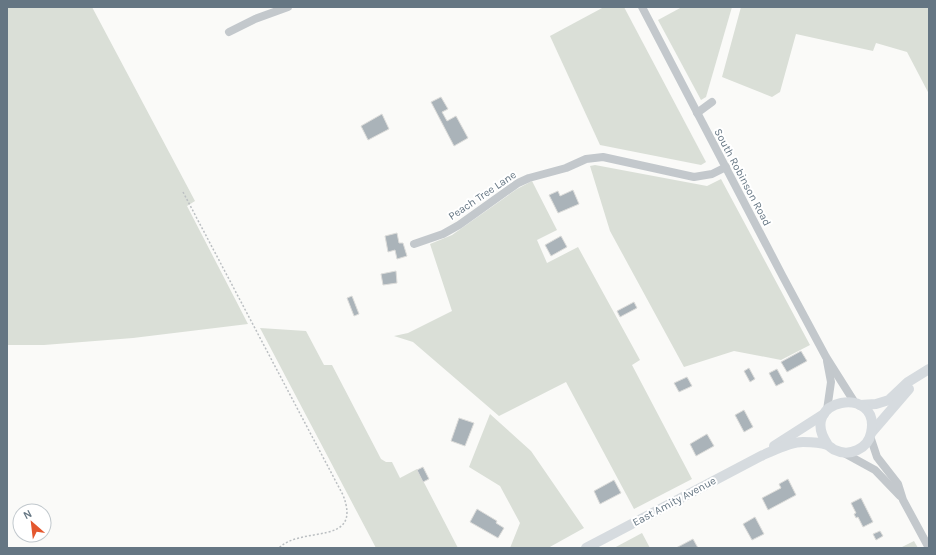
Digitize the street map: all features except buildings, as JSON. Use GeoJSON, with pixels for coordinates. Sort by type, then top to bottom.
{"type":"FeatureCollection","features":[{"type":"Feature","properties":{"kind":"main road"},"geometry":{"type":"LineString","coordinates":[[926,371],[871,434],[861,448],[853,452],[844,453],[835,450],[828,445],[823,438],[821,430],[826,412],[836,403],[844,401],[858,404],[876,404],[889,400],[908,382],[926,371]]}},
{"type":"Feature","properties":{"kind":"main road"},"geometry":{"type":"LineString","coordinates":[[858,404],[870,418],[871,434]]}},
{"type":"Feature","properties":{"kind":"main road","name":"East Amity Avenue"},"geometry":{"type":"LineString","coordinates":[[586,548],[762,455],[826,412]]}},
{"type":"Feature","properties":{"kind":"main road","name":"East Amity Avenue"},"geometry":{"type":"LineString","coordinates":[[762,455],[801,442],[828,445]]}},
{"type":"Feature","properties":{"kind":"street"},"geometry":{"type":"LineString","coordinates":[[229,32],[255,19],[288,7]]}},
{"type":"Feature","properties":{"kind":"street","name":"South Robinson Road"},"geometry":{"type":"LineString","coordinates":[[642,7],[826,357],[858,404]]}},
{"type":"Feature","properties":{"kind":"street"},"geometry":{"type":"LineString","coordinates":[[698,113],[712,102]]}},
{"type":"Feature","properties":{"kind":"street","name":"Peach Tree Lane"},"geometry":{"type":"LineString","coordinates":[[414,244],[443,234],[459,225],[524,180],[566,168],[586,159],[603,157],[694,177],[712,174],[726,167]]}},
{"type":"Feature","properties":{"kind":"street","name":"South Robinson Road"},"geometry":{"type":"LineString","coordinates":[[826,357],[830,382],[826,412]]}},
{"type":"Feature","properties":{"kind":"street"},"geometry":{"type":"LineString","coordinates":[[871,434],[877,457],[898,484],[903,500],[929,548]]}},
{"type":"Feature","properties":{"kind":"street"},"geometry":{"type":"LineString","coordinates":[[844,453],[875,470],[903,500]]}},
{"type":"Feature","properties":{"kind":"path"},"geometry":{"type":"LineString","coordinates":[[183,192],[348,507],[346,522],[341,526],[332,531],[290,542],[279,548]]}},
{"type":"Feature","properties":{"kind":"shaded area"},"geometry":{"type":"Polygon","coordinates":[[[7,7],[92,7],[195,201],[187,206],[248,324],[133,338],[44,345],[7,345],[7,7]]]}},
{"type":"Feature","properties":{"kind":"shaded area"},"geometry":{"type":"Polygon","coordinates":[[[604,7],[624,7],[706,162],[701,165],[600,145],[550,36],[604,7]]]}},
{"type":"Feature","properties":{"kind":"shaded area"},"geometry":{"type":"Polygon","coordinates":[[[682,7],[732,7],[706,97],[701,100],[658,20],[682,7]]]}},
{"type":"Feature","properties":{"kind":"shaded area"},"geometry":{"type":"Polygon","coordinates":[[[741,7],[929,7],[929,94],[907,52],[876,43],[873,51],[796,34],[780,92],[772,97],[722,77],[741,7]]]}},
{"type":"Feature","properties":{"kind":"shaded area"},"geometry":{"type":"Polygon","coordinates":[[[595,165],[707,186],[721,179],[810,345],[781,360],[734,351],[684,367],[610,231],[590,166],[595,165]]]}},
{"type":"Feature","properties":{"kind":"shaded area"},"geometry":{"type":"Polygon","coordinates":[[[532,181],[557,230],[537,240],[547,263],[578,247],[640,360],[632,365],[692,479],[634,509],[566,382],[499,416],[413,342],[394,336],[408,333],[452,311],[430,244],[452,235],[517,189],[532,181]]]}},
{"type":"Feature","properties":{"kind":"shaded area"},"geometry":{"type":"Polygon","coordinates":[[[260,328],[306,331],[324,365],[332,365],[381,459],[386,462],[392,462],[400,478],[417,469],[458,548],[376,548],[260,328]]]}},
{"type":"Feature","properties":{"kind":"shaded area"},"geometry":{"type":"Polygon","coordinates":[[[490,414],[531,451],[584,528],[548,548],[510,548],[520,523],[500,486],[469,467],[490,414]]]}},
{"type":"Feature","properties":{"kind":"shaded area"},"geometry":{"type":"Polygon","coordinates":[[[642,533],[650,548],[614,548],[642,533]]]}},
{"type":"Feature","properties":{"kind":"shaded area"},"geometry":{"type":"Polygon","coordinates":[[[914,541],[918,548],[900,548],[914,541]]]}}]}
